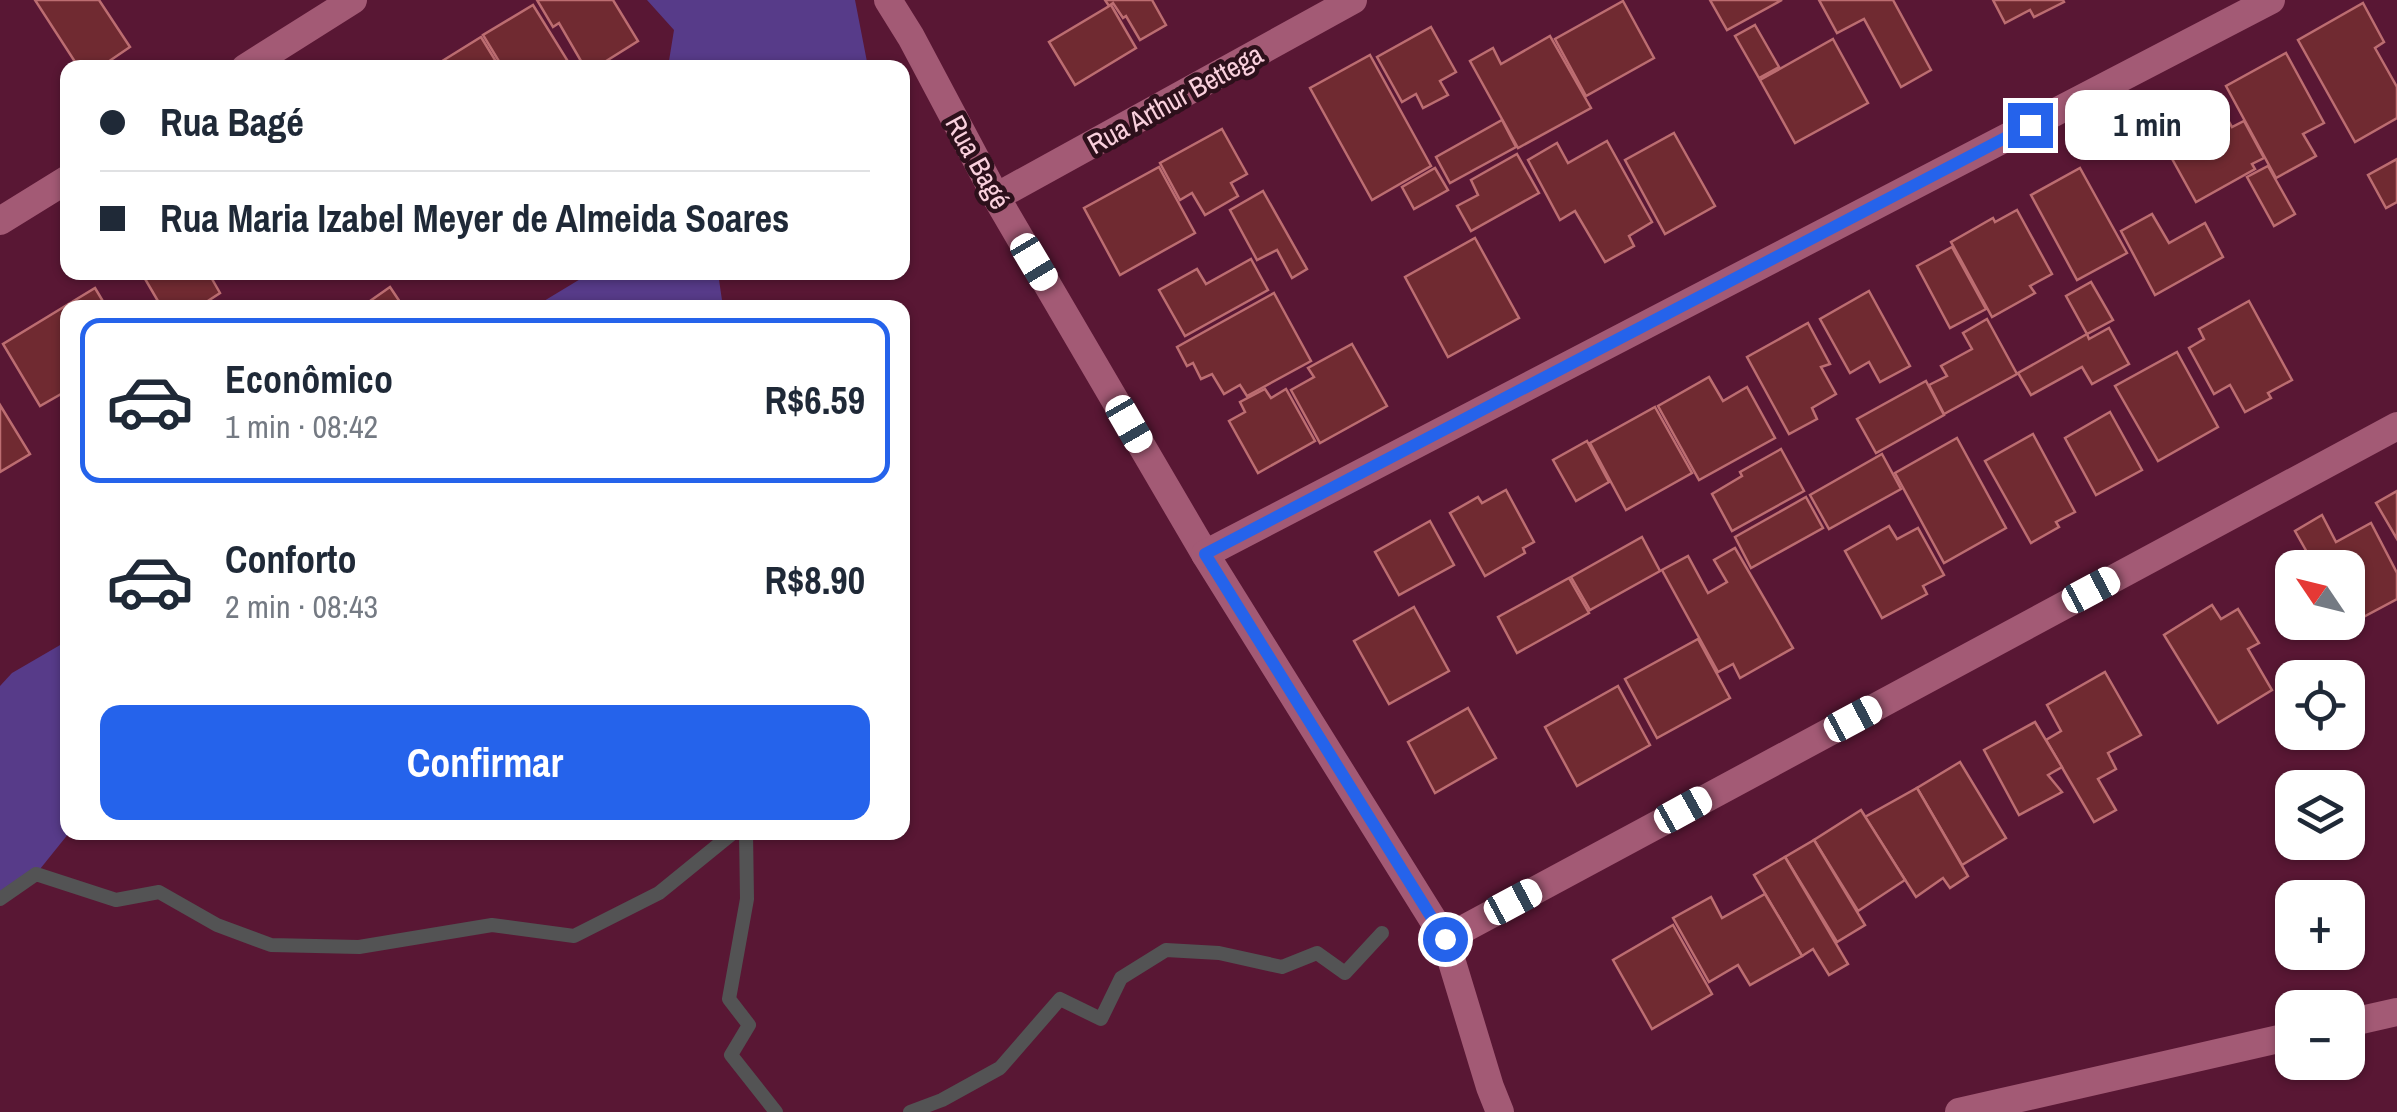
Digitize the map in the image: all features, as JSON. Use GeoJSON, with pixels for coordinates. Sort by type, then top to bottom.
{"type":"FeatureCollection","features":[{"type":"Feature","properties":{"kind":"street"},"geometry":{"type":"LineString","coordinates":[[258,60],[353,0]]}},
{"type":"Feature","properties":{"kind":"street","name":"Rua Bagé"},"geometry":{"type":"LineString","coordinates":[[888,0],[996,197],[1205,554],[1445,939],[1500,1112]]}},
{"type":"Feature","properties":{"kind":"street","name":"Rua Arthur Bettega"},"geometry":{"type":"LineString","coordinates":[[996,197],[1353,0]]}},
{"type":"Feature","properties":{"kind":"street"},"geometry":{"type":"LineString","coordinates":[[1205,554],[2271,0]]}},
{"type":"Feature","properties":{"kind":"street"},"geometry":{"type":"LineString","coordinates":[[0,221],[60,184]]}},
{"type":"Feature","properties":{"kind":"street"},"geometry":{"type":"LineString","coordinates":[[1445,939],[2397,426]]}},
{"type":"Feature","properties":{"kind":"street"},"geometry":{"type":"LineString","coordinates":[[2365,1020],[2397,1012]]}},
{"type":"Feature","properties":{"kind":"street"},"geometry":{"type":"LineString","coordinates":[[1959,1112],[2275,1040]]}},
{"type":"Feature","properties":{"kind":"shaded area"},"geometry":{"type":"Polygon","coordinates":[[[647,0],[855,0],[867,60],[669,60],[674,30],[647,0]]]}},
{"type":"Feature","properties":{"kind":"shaded area"},"geometry":{"type":"Polygon","coordinates":[[[579,280],[719,280],[722,300],[546,300],[579,280]]]}},
{"type":"Feature","properties":{"kind":"shaded area"},"geometry":{"type":"Polygon","coordinates":[[[60,645],[60,840],[63,840],[36,874],[0,899],[0,686],[12,673],[60,645]]]}},
{"type":"Feature","properties":{"kind":"building"},"geometry":{"type":"Polygon","coordinates":[[[35,0],[99,0],[130,47],[111,60],[74,60],[35,0]]]}},
{"type":"Feature","properties":{"kind":"building"},"geometry":{"type":"Polygon","coordinates":[[[537,0],[613,0],[638,41],[608,60],[580,60],[559,23],[553,27],[537,0]]]}},
{"type":"Feature","properties":{"kind":"building"},"geometry":{"type":"Polygon","coordinates":[[[1105,0],[1152,0],[1166,25],[1140,40],[1126,16],[1123,18],[1113,3],[1109,6],[1105,0]]]}},
{"type":"Feature","properties":{"kind":"building"},"geometry":{"type":"Polygon","coordinates":[[[1710,0],[1782,0],[1727,30],[1710,0]]]}},
{"type":"Feature","properties":{"kind":"building"},"geometry":{"type":"Polygon","coordinates":[[[1819,0],[1893,0],[1931,70],[1901,87],[1864,19],[1837,33],[1819,0]]]}},
{"type":"Feature","properties":{"kind":"building"},"geometry":{"type":"Polygon","coordinates":[[[1993,0],[2064,2],[2034,17],[2030,10],[2005,23],[1993,0]]]}},
{"type":"Feature","properties":{"kind":"building"},"geometry":{"type":"Polygon","coordinates":[[[1623,1],[1654,58],[1586,96],[1555,39],[1623,1]]]}},
{"type":"Feature","properties":{"kind":"building"},"geometry":{"type":"Polygon","coordinates":[[[2363,3],[2384,42],[2375,48],[2397,87],[2397,118],[2355,142],[2298,40],[2363,3]]]}},
{"type":"Feature","properties":{"kind":"building"},"geometry":{"type":"Polygon","coordinates":[[[533,5],[567,60],[498,60],[483,35],[533,5]]]}},
{"type":"Feature","properties":{"kind":"building"},"geometry":{"type":"Polygon","coordinates":[[[1111,5],[1136,48],[1075,85],[1049,42],[1111,5]]]}},
{"type":"Feature","properties":{"kind":"building"},"geometry":{"type":"Polygon","coordinates":[[[1755,25],[1779,67],[1759,78],[1735,36],[1755,25]]]}},
{"type":"Feature","properties":{"kind":"building"},"geometry":{"type":"Polygon","coordinates":[[[1431,27],[1456,72],[1440,81],[1448,95],[1423,108],[1416,94],[1402,102],[1377,57],[1431,27]]]}},
{"type":"Feature","properties":{"kind":"building"},"geometry":{"type":"Polygon","coordinates":[[[1550,36],[1591,108],[1518,148],[1470,61],[1493,48],[1501,64],[1550,36]]]}},
{"type":"Feature","properties":{"kind":"building"},"geometry":{"type":"Polygon","coordinates":[[[481,37],[495,60],[444,60],[481,37]]]}},
{"type":"Feature","properties":{"kind":"building"},"geometry":{"type":"Polygon","coordinates":[[[1833,39],[1868,103],[1795,143],[1760,80],[1833,39]]]}},
{"type":"Feature","properties":{"kind":"building"},"geometry":{"type":"Polygon","coordinates":[[[2286,53],[2324,123],[2303,134],[2316,156],[2276,178],[2226,86],[2286,53]]]}},
{"type":"Feature","properties":{"kind":"building"},"geometry":{"type":"Polygon","coordinates":[[[1370,55],[1431,166],[1372,200],[1310,88],[1370,55]]]}},
{"type":"Feature","properties":{"kind":"building"},"geometry":{"type":"Polygon","coordinates":[[[2214,95],[2232,127],[2244,121],[2264,158],[2252,164],[2255,169],[2196,202],[2155,128],[2214,95]]]}},
{"type":"Feature","properties":{"kind":"building"},"geometry":{"type":"Polygon","coordinates":[[[1502,120],[1516,147],[1450,183],[1436,157],[1502,120]]]}},
{"type":"Feature","properties":{"kind":"building"},"geometry":{"type":"Polygon","coordinates":[[[1222,129],[1247,174],[1231,183],[1238,196],[1205,215],[1192,193],[1180,200],[1160,163],[1222,129]]]}},
{"type":"Feature","properties":{"kind":"building"},"geometry":{"type":"Polygon","coordinates":[[[1674,133],[1715,206],[1665,234],[1625,160],[1674,133]]]}},
{"type":"Feature","properties":{"kind":"building"},"geometry":{"type":"Polygon","coordinates":[[[1607,141],[1652,222],[1629,236],[1634,246],[1605,262],[1575,211],[1560,220],[1528,160],[1557,143],[1568,163],[1607,141]]]}},
{"type":"Feature","properties":{"kind":"building"},"geometry":{"type":"Polygon","coordinates":[[[1517,154],[1539,193],[1471,231],[1457,206],[1478,195],[1471,180],[1517,154]]]}},
{"type":"Feature","properties":{"kind":"building"},"geometry":{"type":"Polygon","coordinates":[[[2397,159],[2397,202],[2386,208],[2368,175],[2397,159]]]}},
{"type":"Feature","properties":{"kind":"building"},"geometry":{"type":"Polygon","coordinates":[[[2268,166],[2295,214],[2274,226],[2247,177],[2268,166]]]}},
{"type":"Feature","properties":{"kind":"building"},"geometry":{"type":"Polygon","coordinates":[[[1159,167],[1195,233],[1120,275],[1084,208],[1159,167]]]}},
{"type":"Feature","properties":{"kind":"building"},"geometry":{"type":"Polygon","coordinates":[[[1435,168],[1448,190],[1414,209],[1402,187],[1435,168]]]}},
{"type":"Feature","properties":{"kind":"building"},"geometry":{"type":"Polygon","coordinates":[[[2080,168],[2127,253],[2077,280],[2031,195],[2080,168]]]}},
{"type":"Feature","properties":{"kind":"building"},"geometry":{"type":"Polygon","coordinates":[[[1263,191],[1307,269],[1292,278],[1277,250],[1257,260],[1230,210],[1263,191]]]}},
{"type":"Feature","properties":{"kind":"building"},"geometry":{"type":"Polygon","coordinates":[[[2017,210],[2052,274],[2030,286],[2035,293],[1992,317],[1951,242],[1993,218],[1995,222],[2017,210]]]}},
{"type":"Feature","properties":{"kind":"building"},"geometry":{"type":"Polygon","coordinates":[[[2152,214],[2169,243],[2205,223],[2223,257],[2155,295],[2121,231],[2152,214]]]}},
{"type":"Feature","properties":{"kind":"building"},"geometry":{"type":"Polygon","coordinates":[[[1475,238],[1519,318],[1448,357],[1405,277],[1475,238]]]}},
{"type":"Feature","properties":{"kind":"building"},"geometry":{"type":"Polygon","coordinates":[[[1952,247],[1986,309],[1950,328],[1917,266],[1952,247]]]}},
{"type":"Feature","properties":{"kind":"building"},"geometry":{"type":"Polygon","coordinates":[[[1251,259],[1268,290],[1185,336],[1159,290],[1197,269],[1206,284],[1251,259]]]}},
{"type":"Feature","properties":{"kind":"building"},"geometry":{"type":"Polygon","coordinates":[[[146,280],[213,280],[220,293],[209,300],[157,300],[146,280]]]}},
{"type":"Feature","properties":{"kind":"building"},"geometry":{"type":"Polygon","coordinates":[[[2091,282],[2113,320],[2087,334],[2066,296],[2091,282]]]}},
{"type":"Feature","properties":{"kind":"building"},"geometry":{"type":"Polygon","coordinates":[[[390,287],[399,300],[371,300],[390,287]]]}},
{"type":"Feature","properties":{"kind":"building"},"geometry":{"type":"Polygon","coordinates":[[[95,288],[102,300],[75,300],[95,288]]]}},
{"type":"Feature","properties":{"kind":"building"},"geometry":{"type":"Polygon","coordinates":[[[1869,291],[1910,366],[1880,382],[1869,362],[1850,373],[1820,319],[1869,291]]]}},
{"type":"Feature","properties":{"kind":"building"},"geometry":{"type":"Polygon","coordinates":[[[1274,293],[1311,361],[1247,396],[1240,385],[1224,394],[1212,374],[1201,379],[1193,363],[1187,366],[1177,347],[1274,293]]]}},
{"type":"Feature","properties":{"kind":"building"},"geometry":{"type":"Polygon","coordinates":[[[2249,301],[2292,380],[2268,393],[2271,398],[2245,412],[2230,385],[2214,394],[2189,348],[2204,339],[2199,329],[2249,301]]]}},
{"type":"Feature","properties":{"kind":"building"},"geometry":{"type":"Polygon","coordinates":[[[60,309],[60,395],[40,406],[3,344],[60,309]]]}},
{"type":"Feature","properties":{"kind":"building"},"geometry":{"type":"Polygon","coordinates":[[[1987,319],[2017,374],[1944,414],[1929,385],[1947,376],[1941,366],[1972,349],[1963,333],[1987,319]]]}},
{"type":"Feature","properties":{"kind":"building"},"geometry":{"type":"Polygon","coordinates":[[[1808,323],[1830,364],[1821,367],[1836,394],[1812,408],[1817,419],[1789,434],[1747,357],[1808,323]]]}},
{"type":"Feature","properties":{"kind":"building"},"geometry":{"type":"Polygon","coordinates":[[[2109,328],[2129,364],[2092,384],[2082,367],[2031,395],[2018,373],[2087,334],[2089,339],[2109,328]]]}},
{"type":"Feature","properties":{"kind":"building"},"geometry":{"type":"Polygon","coordinates":[[[1352,344],[1387,406],[1320,443],[1291,390],[1314,377],[1308,368],[1352,344]]]}},
{"type":"Feature","properties":{"kind":"building"},"geometry":{"type":"Polygon","coordinates":[[[2177,352],[2218,427],[2158,461],[2115,386],[2177,352]]]}},
{"type":"Feature","properties":{"kind":"building"},"geometry":{"type":"Polygon","coordinates":[[[1709,377],[1723,401],[1747,387],[1775,438],[1699,480],[1658,406],[1709,377]]]}},
{"type":"Feature","properties":{"kind":"building"},"geometry":{"type":"Polygon","coordinates":[[[1926,381],[1944,415],[1876,453],[1857,419],[1926,381]]]}},
{"type":"Feature","properties":{"kind":"building"},"geometry":{"type":"Polygon","coordinates":[[[1265,389],[1271,398],[1286,389],[1315,441],[1258,473],[1229,421],[1245,412],[1240,402],[1265,389]]]}},
{"type":"Feature","properties":{"kind":"building"},"geometry":{"type":"Polygon","coordinates":[[[0,405],[30,454],[0,472],[0,405]]]}},
{"type":"Feature","properties":{"kind":"building"},"geometry":{"type":"Polygon","coordinates":[[[1655,407],[1692,473],[1626,510],[1590,443],[1655,407]]]}},
{"type":"Feature","properties":{"kind":"building"},"geometry":{"type":"Polygon","coordinates":[[[2110,412],[2142,470],[2096,495],[2065,438],[2110,412]]]}},
{"type":"Feature","properties":{"kind":"building"},"geometry":{"type":"Polygon","coordinates":[[[2033,434],[2075,512],[2056,522],[2059,527],[2031,543],[1985,461],[2033,434]]]}},
{"type":"Feature","properties":{"kind":"building"},"geometry":{"type":"Polygon","coordinates":[[[1957,438],[2006,528],[1944,563],[1895,473],[1957,438]]]}},
{"type":"Feature","properties":{"kind":"building"},"geometry":{"type":"Polygon","coordinates":[[[1587,441],[1609,482],[1576,501],[1553,460],[1587,441]]]}},
{"type":"Feature","properties":{"kind":"building"},"geometry":{"type":"Polygon","coordinates":[[[1781,449],[1804,491],[1732,531],[1712,494],[1742,476],[1740,472],[1781,449]]]}},
{"type":"Feature","properties":{"kind":"building"},"geometry":{"type":"Polygon","coordinates":[[[1882,454],[1901,489],[1829,529],[1810,495],[1882,454]]]}},
{"type":"Feature","properties":{"kind":"building"},"geometry":{"type":"Polygon","coordinates":[[[1506,490],[1534,542],[1523,548],[1525,553],[1485,576],[1450,513],[1478,497],[1482,503],[1506,490]]]}},
{"type":"Feature","properties":{"kind":"building"},"geometry":{"type":"Polygon","coordinates":[[[2397,491],[2397,539],[2376,503],[2397,491]]]}},
{"type":"Feature","properties":{"kind":"building"},"geometry":{"type":"Polygon","coordinates":[[[1806,497],[1823,528],[1751,568],[1735,537],[1806,497]]]}},
{"type":"Feature","properties":{"kind":"building"},"geometry":{"type":"Polygon","coordinates":[[[2322,515],[2336,542],[2371,523],[2397,573],[2397,599],[2365,616],[2365,550],[2306,550],[2295,531],[2322,515]]]}},
{"type":"Feature","properties":{"kind":"building"},"geometry":{"type":"Polygon","coordinates":[[[1430,521],[1454,565],[1399,595],[1375,552],[1430,521]]]}},
{"type":"Feature","properties":{"kind":"building"},"geometry":{"type":"Polygon","coordinates":[[[1889,526],[1897,539],[1918,528],[1944,575],[1923,586],[1927,594],[1882,618],[1845,551],[1889,526]]]}},
{"type":"Feature","properties":{"kind":"building"},"geometry":{"type":"Polygon","coordinates":[[[1642,537],[1660,571],[1590,610],[1571,577],[1642,537]]]}},
{"type":"Feature","properties":{"kind":"building"},"geometry":{"type":"Polygon","coordinates":[[[1735,548],[1793,648],[1740,678],[1733,664],[1718,672],[1662,570],[1688,556],[1708,593],[1727,582],[1714,560],[1735,548]]]}},
{"type":"Feature","properties":{"kind":"building"},"geometry":{"type":"Polygon","coordinates":[[[1569,578],[1589,613],[1517,653],[1498,617],[1569,578]]]}},
{"type":"Feature","properties":{"kind":"building"},"geometry":{"type":"Polygon","coordinates":[[[2212,605],[2221,619],[2238,609],[2259,643],[2248,649],[2272,690],[2218,723],[2164,635],[2212,605]]]}},
{"type":"Feature","properties":{"kind":"building"},"geometry":{"type":"Polygon","coordinates":[[[1414,607],[1449,671],[1389,704],[1354,641],[1414,607]]]}},
{"type":"Feature","properties":{"kind":"building"},"geometry":{"type":"Polygon","coordinates":[[[1698,639],[1730,698],[1657,738],[1625,679],[1698,639]]]}},
{"type":"Feature","properties":{"kind":"building"},"geometry":{"type":"Polygon","coordinates":[[[2105,672],[2141,735],[2108,753],[2116,769],[2098,779],[2116,810],[2094,822],[2046,740],[2061,731],[2047,705],[2105,672]]]}},
{"type":"Feature","properties":{"kind":"building"},"geometry":{"type":"Polygon","coordinates":[[[1618,686],[1650,745],[1577,786],[1545,727],[1618,686]]]}},
{"type":"Feature","properties":{"kind":"building"},"geometry":{"type":"Polygon","coordinates":[[[1468,708],[1496,758],[1435,793],[1408,742],[1468,708]]]}},
{"type":"Feature","properties":{"kind":"building"},"geometry":{"type":"Polygon","coordinates":[[[2035,722],[2062,767],[2048,775],[2062,792],[2019,815],[1984,750],[2035,722]]]}},
{"type":"Feature","properties":{"kind":"building"},"geometry":{"type":"Polygon","coordinates":[[[1960,762],[2006,838],[1962,865],[1917,788],[1960,762]]]}},
{"type":"Feature","properties":{"kind":"building"},"geometry":{"type":"Polygon","coordinates":[[[1917,788],[1968,876],[1950,888],[1943,878],[1916,897],[1865,817],[1917,788]]]}},
{"type":"Feature","properties":{"kind":"building"},"geometry":{"type":"Polygon","coordinates":[[[1861,810],[1905,880],[1858,911],[1814,840],[1861,810]]]}},
{"type":"Feature","properties":{"kind":"building"},"geometry":{"type":"Polygon","coordinates":[[[1814,840],[1865,925],[1837,942],[1785,857],[1814,840]]]}},
{"type":"Feature","properties":{"kind":"building"},"geometry":{"type":"Polygon","coordinates":[[[1785,857],[1848,964],[1829,975],[1813,949],[1802,956],[1754,875],[1785,857]]]}},
{"type":"Feature","properties":{"kind":"building"},"geometry":{"type":"Polygon","coordinates":[[[1765,894],[1802,956],[1750,985],[1738,965],[1709,982],[1673,918],[1711,897],[1722,918],[1765,894]]]}},
{"type":"Feature","properties":{"kind":"building"},"geometry":{"type":"Polygon","coordinates":[[[1673,925],[1712,994],[1652,1029],[1613,960],[1673,925]]]}},
{"type":"Feature","properties":{"kind":"waterway"},"geometry":{"type":"LineString","coordinates":[[0,899],[36,874],[116,900],[159,892],[217,925],[271,945],[359,947],[492,925],[574,936],[659,893],[724,840]]}},
{"type":"Feature","properties":{"kind":"waterway"},"geometry":{"type":"LineString","coordinates":[[746,840],[747,899],[729,999],[749,1025],[731,1055],[776,1112]]}},
{"type":"Feature","properties":{"kind":"waterway"},"geometry":{"type":"LineString","coordinates":[[910,1112],[942,1100],[1000,1068],[1060,999],[1101,1019],[1121,978],[1166,950],[1219,953],[1282,967],[1317,953],[1345,973],[1382,933]]}},
{"type":"Feature","properties":{"kind":"route"},"geometry":{"type":"LineString","coordinates":[[1445,939],[1205,554],[2030,125]]}}]}
